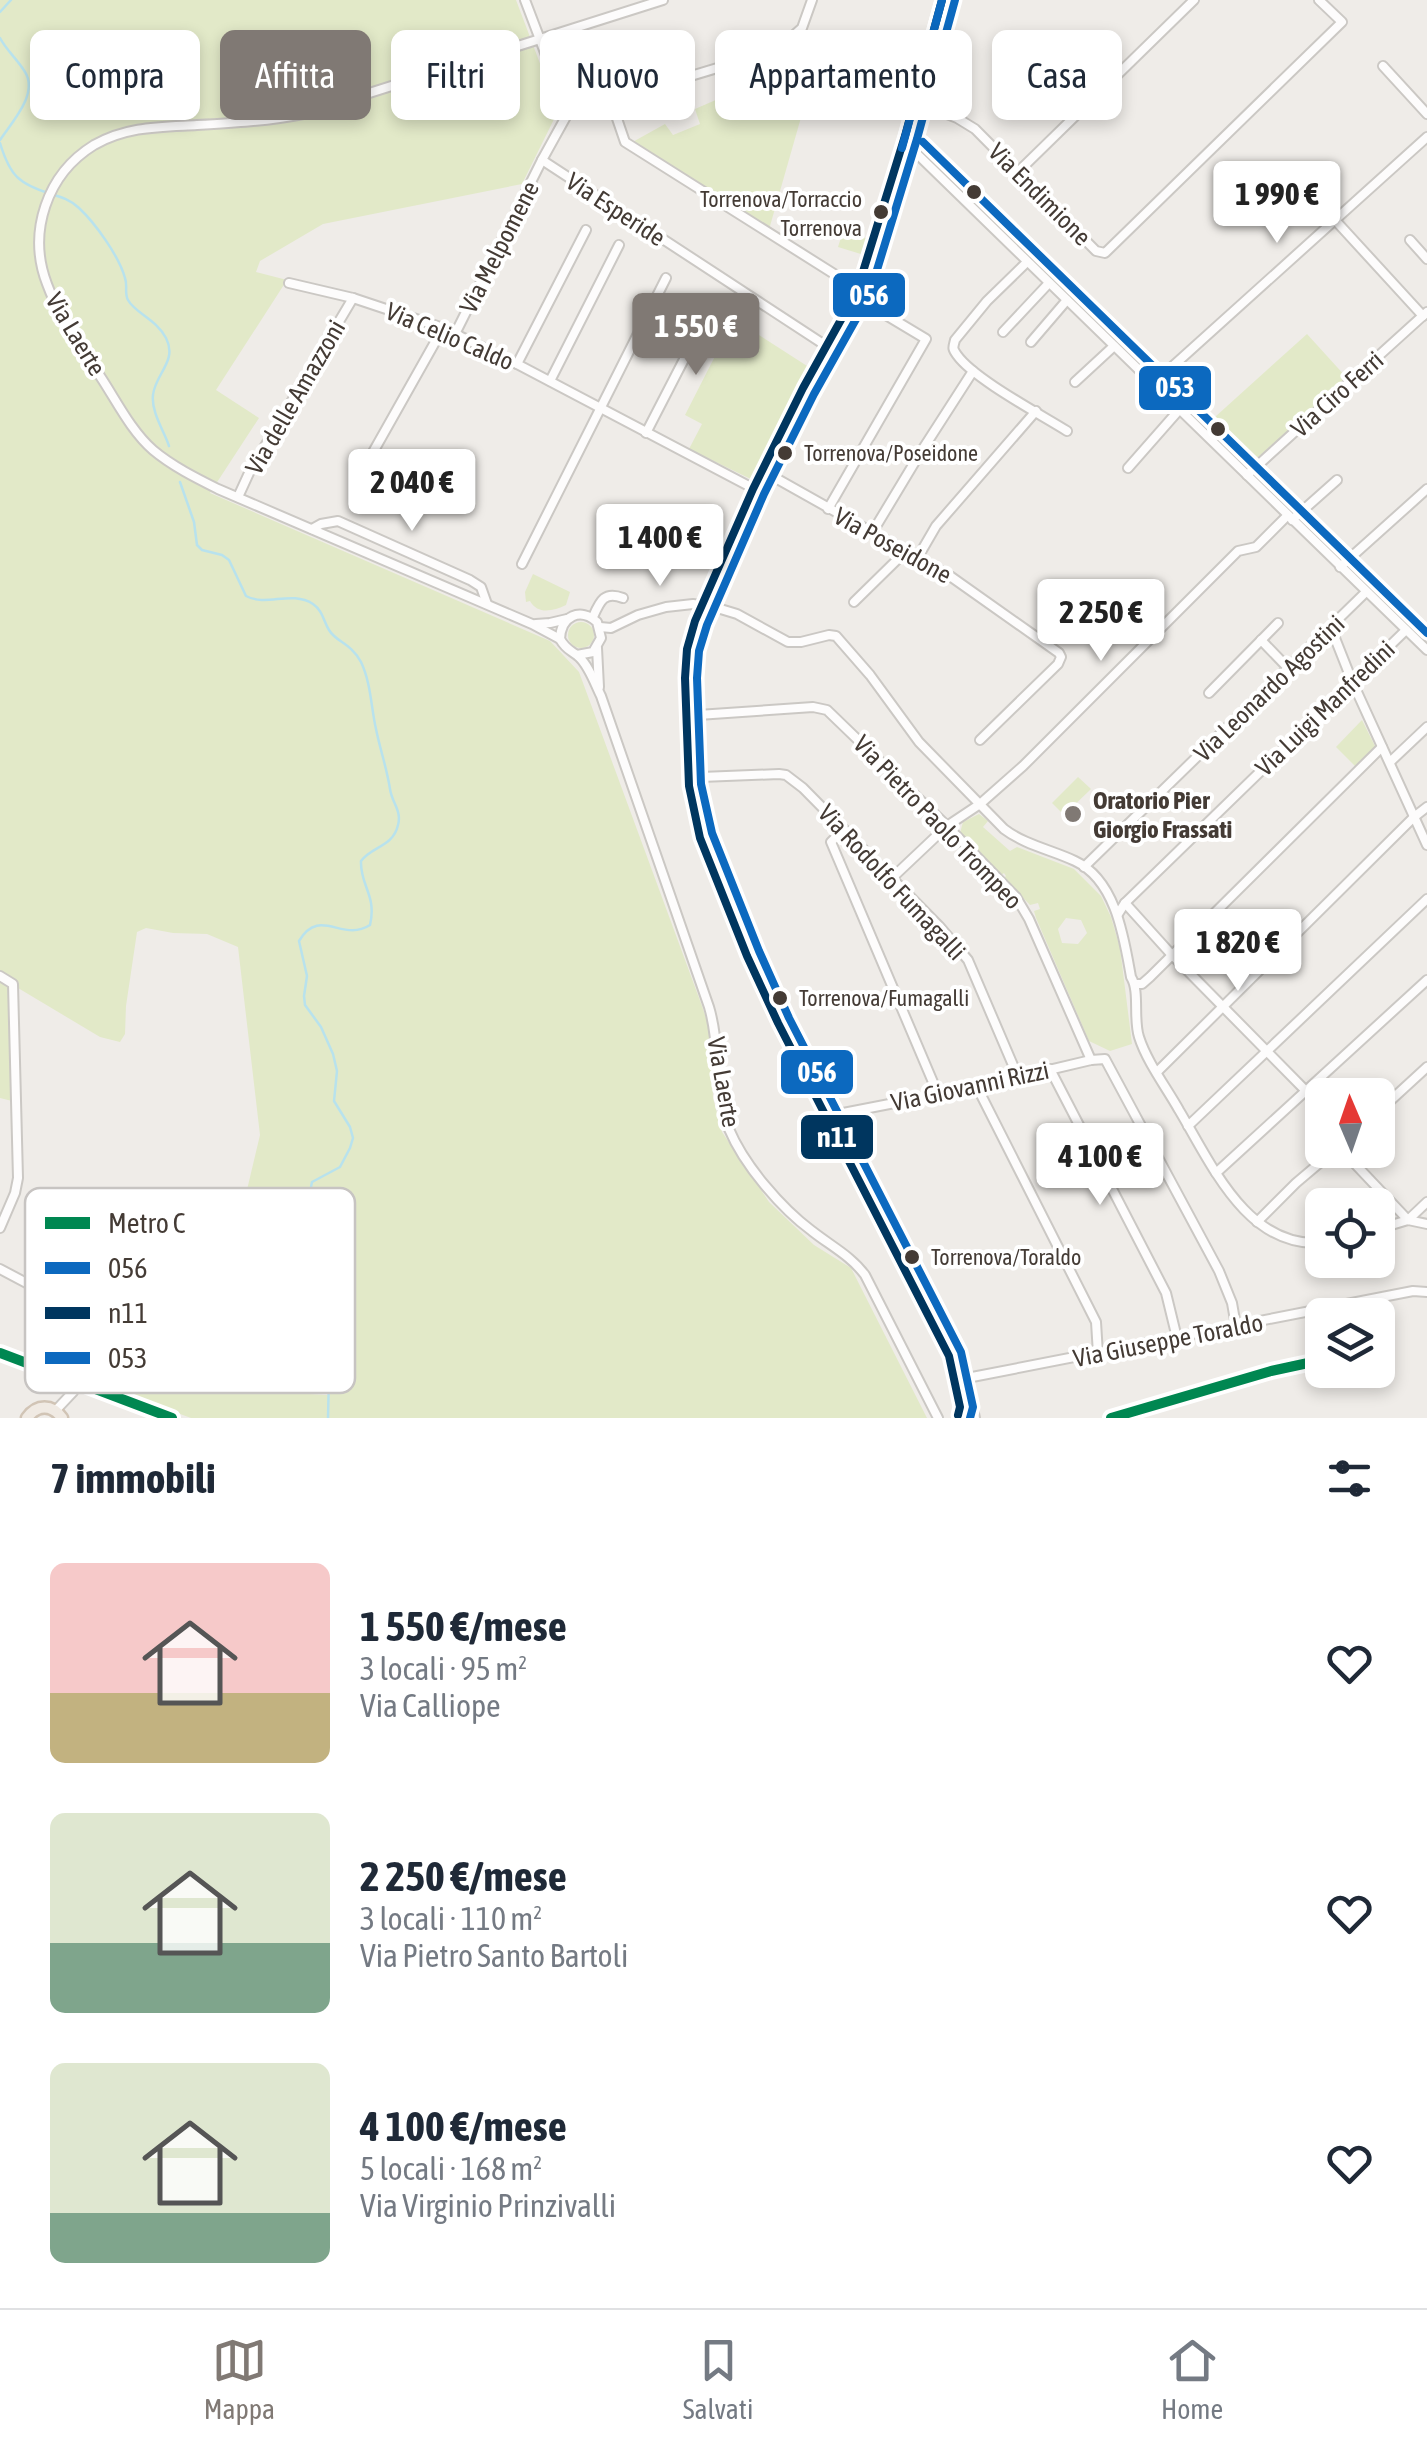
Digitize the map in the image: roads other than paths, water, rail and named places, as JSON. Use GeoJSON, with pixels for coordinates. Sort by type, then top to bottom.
{"type":"FeatureCollection","features":[{"type":"Feature","properties":{"kind":"main road"},"geometry":{"type":"LineString","coordinates":[[28,1418],[40,1408],[59,1414]]}},
{"type":"Feature","properties":{"kind":"street"},"geometry":{"type":"LineString","coordinates":[[525,0],[539,39]]}},
{"type":"Feature","properties":{"kind":"street","name":"Via Laerte"},"geometry":{"type":"LineString","coordinates":[[560,639],[205,482],[162,457],[135,429],[47,286],[41,264],[40,224],[58,181],[86,151],[123,132],[303,114],[663,0]]}},
{"type":"Feature","properties":{"kind":"street"},"geometry":{"type":"LineString","coordinates":[[695,75],[777,50],[802,28],[812,0]]}},
{"type":"Feature","properties":{"kind":"street"},"geometry":{"type":"LineString","coordinates":[[947,30],[955,0]]}},
{"type":"Feature","properties":{"kind":"street"},"geometry":{"type":"LineString","coordinates":[[1018,172],[1194,0]]}},
{"type":"Feature","properties":{"kind":"street","name":"Via Endimione"},"geometry":{"type":"LineString","coordinates":[[960,120],[975,129],[1102,253],[1342,22],[1319,0]]}},
{"type":"Feature","properties":{"kind":"street"},"geometry":{"type":"LineString","coordinates":[[1383,66],[1427,114]]}},
{"type":"Feature","properties":{"kind":"street","name":"Via Esperide"},"geometry":{"type":"LineString","coordinates":[[564,120],[542,160],[838,352]]}},
{"type":"Feature","properties":{"kind":"street"},"geometry":{"type":"LineString","coordinates":[[618,120],[626,142],[926,338],[828,509]]}},
{"type":"Feature","properties":{"kind":"street"},"geometry":{"type":"LineString","coordinates":[[922,120],[868,300],[772,476],[714,607],[699,651],[698,715],[704,804],[712,833],[789,1018],[952,1330],[961,1352],[972,1415]]}},
{"type":"Feature","properties":{"kind":"street"},"geometry":{"type":"LineString","coordinates":[[1152,384],[1427,137]]}},
{"type":"Feature","properties":{"kind":"street"},"geometry":{"type":"LineString","coordinates":[[914,152],[1427,650]]}},
{"type":"Feature","properties":{"kind":"street","name":"Via Melpomene"},"geometry":{"type":"LineString","coordinates":[[455,334],[542,160]]}},
{"type":"Feature","properties":{"kind":"street"},"geometry":{"type":"LineString","coordinates":[[1335,220],[1425,314]]}},
{"type":"Feature","properties":{"kind":"street"},"geometry":{"type":"LineString","coordinates":[[517,364],[586,230]]}},
{"type":"Feature","properties":{"kind":"street"},"geometry":{"type":"LineString","coordinates":[[1410,240],[1427,259]]}},
{"type":"Feature","properties":{"kind":"street"},"geometry":{"type":"LineString","coordinates":[[550,381],[619,245]]}},
{"type":"Feature","properties":{"kind":"street"},"geometry":{"type":"LineString","coordinates":[[1027,262],[986,301],[953,348],[973,371],[1067,431]]}},
{"type":"Feature","properties":{"kind":"street"},"geometry":{"type":"LineString","coordinates":[[522,564],[666,278]]}},
{"type":"Feature","properties":{"kind":"street","name":"Via Celio Caldo"},"geometry":{"type":"LineString","coordinates":[[289,283],[353,298],[443,328],[764,494]]}},
{"type":"Feature","properties":{"kind":"street"},"geometry":{"type":"LineString","coordinates":[[1003,332],[1049,283]]}},
{"type":"Feature","properties":{"kind":"street","name":"Via delle Amazzoni"},"geometry":{"type":"LineString","coordinates":[[238,497],[353,298]]}},
{"type":"Feature","properties":{"kind":"street"},"geometry":{"type":"LineString","coordinates":[[1030,342],[1067,300]]}},
{"type":"Feature","properties":{"kind":"street"},"geometry":{"type":"LineString","coordinates":[[646,433],[712,305]]}},
{"type":"Feature","properties":{"kind":"street","name":"Via Ciro Ferri"},"geometry":{"type":"LineString","coordinates":[[1247,476],[1425,314]]}},
{"type":"Feature","properties":{"kind":"street"},"geometry":{"type":"LineString","coordinates":[[372,454],[443,328]]}},
{"type":"Feature","properties":{"kind":"street"},"geometry":{"type":"LineString","coordinates":[[1076,382],[1114,346]]}},
{"type":"Feature","properties":{"kind":"street"},"geometry":{"type":"LineString","coordinates":[[872,533],[973,371]]}},
{"type":"Feature","properties":{"kind":"street"},"geometry":{"type":"LineString","coordinates":[[1128,468],[1179,410]]}},
{"type":"Feature","properties":{"kind":"street"},"geometry":{"type":"LineString","coordinates":[[918,558],[936,526],[1036,411]]}},
{"type":"Feature","properties":{"kind":"street","name":"Via Poseidone"},"geometry":{"type":"LineString","coordinates":[[772,476],[962,584],[1060,655],[1058,664],[980,740]]}},
{"type":"Feature","properties":{"kind":"street"},"geometry":{"type":"LineString","coordinates":[[892,878],[947,826],[980,804],[1114,678],[1241,549],[1256,547],[1337,480]]}},
{"type":"Feature","properties":{"kind":"street"},"geometry":{"type":"LineString","coordinates":[[1340,567],[1427,489]]}},
{"type":"Feature","properties":{"kind":"street"},"geometry":{"type":"LineString","coordinates":[[312,529],[338,521],[470,580],[481,587],[487,604]]}},
{"type":"Feature","properties":{"kind":"street"},"geometry":{"type":"LineString","coordinates":[[854,602],[906,551]]}},
{"type":"Feature","properties":{"kind":"street","name":"Via Leonardo Agostini"},"geometry":{"type":"LineString","coordinates":[[1084,867],[1366,592]]}},
{"type":"Feature","properties":{"kind":"street"},"geometry":{"type":"LineString","coordinates":[[592,618],[605,596],[623,598]]}},
{"type":"Feature","properties":{"kind":"street"},"geometry":{"type":"LineString","coordinates":[[600,628],[688,604],[737,614],[788,642],[838,636],[920,742],[1004,829],[1084,867],[1104,888],[1118,914],[1136,984],[1140,1040],[1157,1072],[1236,1202],[1267,1230],[1305,1243]]}},
{"type":"Feature","properties":{"kind":"street"},"geometry":{"type":"LineString","coordinates":[[532,624],[579,614],[592,618],[602,638],[588,654],[566,650],[560,639],[568,618]]}},
{"type":"Feature","properties":{"kind":"street"},"geometry":{"type":"LineString","coordinates":[[1209,693],[1278,623]]}},
{"type":"Feature","properties":{"kind":"street"},"geometry":{"type":"LineString","coordinates":[[1331,628],[1427,844]]}},
{"type":"Feature","properties":{"kind":"street","name":"Via Luigi Manfredini"},"geometry":{"type":"LineString","coordinates":[[1118,914],[1406,630]]}},
{"type":"Feature","properties":{"kind":"street"},"geometry":{"type":"LineString","coordinates":[[1261,640],[1289,670]]}},
{"type":"Feature","properties":{"kind":"street","name":"Via Laerte"},"geometry":{"type":"LineString","coordinates":[[596,648],[601,696]]}},
{"type":"Feature","properties":{"kind":"street","name":"Via Laerte"},"geometry":{"type":"LineString","coordinates":[[577,655],[601,696],[712,1019],[723,1109],[733,1138],[783,1206],[859,1267],[939,1417]]}},
{"type":"Feature","properties":{"kind":"street","name":"Via Pietro Paolo Trompeo"},"geometry":{"type":"LineString","coordinates":[[698,715],[827,710],[1016,898],[1091,1060]]}},
{"type":"Feature","properties":{"kind":"street"},"geometry":{"type":"LineString","coordinates":[[1390,762],[1427,727]]}},
{"type":"Feature","properties":{"kind":"street"},"geometry":{"type":"LineString","coordinates":[[1136,984],[1146,981],[1382,747]]}},
{"type":"Feature","properties":{"kind":"street","name":"Via Rodolfo Fumagalli"},"geometry":{"type":"LineString","coordinates":[[701,778],[786,775],[844,829],[940,926],[968,960],[1018,1077]]}},
{"type":"Feature","properties":{"kind":"street"},"geometry":{"type":"LineString","coordinates":[[1157,1072],[1427,807]]}},
{"type":"Feature","properties":{"kind":"street"},"geometry":{"type":"LineString","coordinates":[[844,829],[831,842],[938,1094]]}},
{"type":"Feature","properties":{"kind":"street"},"geometry":{"type":"LineString","coordinates":[[1188,1126],[1427,899]]}},
{"type":"Feature","properties":{"kind":"street"},"geometry":{"type":"LineString","coordinates":[[1125,903],[1305,1090],[1216,1173]]}},
{"type":"Feature","properties":{"kind":"street"},"geometry":{"type":"LineString","coordinates":[[0,976],[13,984],[18,1178],[0,1228]]}},
{"type":"Feature","properties":{"kind":"street"},"geometry":{"type":"LineString","coordinates":[[1318,1078],[1427,980]]}},
{"type":"Feature","properties":{"kind":"street","name":"Via Giovanni Rizzi"},"geometry":{"type":"LineString","coordinates":[[838,1114],[1102,1058],[1109,1064],[1219,1271],[1236,1326]]}},
{"type":"Feature","properties":{"kind":"street"},"geometry":{"type":"LineString","coordinates":[[1395,1096],[1427,1067]]}},
{"type":"Feature","properties":{"kind":"street"},"geometry":{"type":"LineString","coordinates":[[1050,1069],[1166,1294],[1176,1338]]}},
{"type":"Feature","properties":{"kind":"street"},"geometry":{"type":"LineString","coordinates":[[977,1087],[1096,1322],[1098,1354]]}},
{"type":"Feature","properties":{"kind":"street"},"geometry":{"type":"LineString","coordinates":[[1258,1222],[1314,1168]]}},
{"type":"Feature","properties":{"kind":"street"},"geometry":{"type":"LineString","coordinates":[[1359,1168],[1408,1220],[1427,1224]]}},
{"type":"Feature","properties":{"kind":"street"},"geometry":{"type":"LineString","coordinates":[[1395,1224],[1408,1220],[1427,1202]]}},
{"type":"Feature","properties":{"kind":"street"},"geometry":{"type":"LineString","coordinates":[[0,1269],[25,1282]]}},
{"type":"Feature","properties":{"kind":"street","name":"Via Giuseppe Toraldo"},"geometry":{"type":"LineString","coordinates":[[967,1378],[1427,1289]]}},
{"type":"Feature","properties":{"kind":"waterway"},"geometry":{"type":"LineString","coordinates":[[0,12],[11,0]]}},
{"type":"Feature","properties":{"kind":"waterway"},"geometry":{"type":"LineString","coordinates":[[0,38],[25,72],[29,90],[0,140]]}},
{"type":"Feature","properties":{"kind":"waterway"},"geometry":{"type":"LineString","coordinates":[[0,143],[17,177],[73,203],[92,222],[122,269],[128,300],[166,338],[168,361],[155,387],[153,401],[169,446]]}},
{"type":"Feature","properties":{"kind":"waterway"},"geometry":{"type":"LineString","coordinates":[[180,482],[194,522],[197,545],[229,560],[246,596],[262,600],[296,598],[313,604],[332,634],[361,662],[399,815],[392,838],[361,861],[370,898],[370,925],[350,930],[315,926],[299,941],[307,976],[305,1005],[333,1054],[337,1071],[334,1101],[353,1138],[340,1167],[312,1182],[311,1188]]}},
{"type":"Feature","properties":{"kind":"waterway"},"geometry":{"type":"LineString","coordinates":[[328,1418],[329,1393]]}},
{"type":"Feature","properties":{"kind":"metro line","name":"C"},"geometry":{"type":"LineString","coordinates":[[0,1353],[25,1362]]}},
{"type":"Feature","properties":{"kind":"metro line","name":"C"},"geometry":{"type":"LineString","coordinates":[[1111,1418],[1305,1364]]}},
{"type":"Feature","properties":{"kind":"metro line","name":"C"},"geometry":{"type":"LineString","coordinates":[[106,1393],[172,1418]]}},
{"type":"Feature","properties":{"kind":"place","name":"Torrenova/Torraccio Torrenova"},"geometry":{"type":"Point","coordinates":[881,212]}},
{"type":"Feature","properties":{"kind":"place","name":"Torrenova/Poseidone"},"geometry":{"type":"Point","coordinates":[785,453]}},
{"type":"Feature","properties":{"kind":"place","name":"Oratorio Pier Giorgio Frassati"},"geometry":{"type":"Point","coordinates":[1073,814]}},
{"type":"Feature","properties":{"kind":"place","name":"Torrenova/Fumagalli"},"geometry":{"type":"Point","coordinates":[780,998]}},
{"type":"Feature","properties":{"kind":"place","name":"Torrenova/Toraldo"},"geometry":{"type":"Point","coordinates":[912,1257]}}]}
